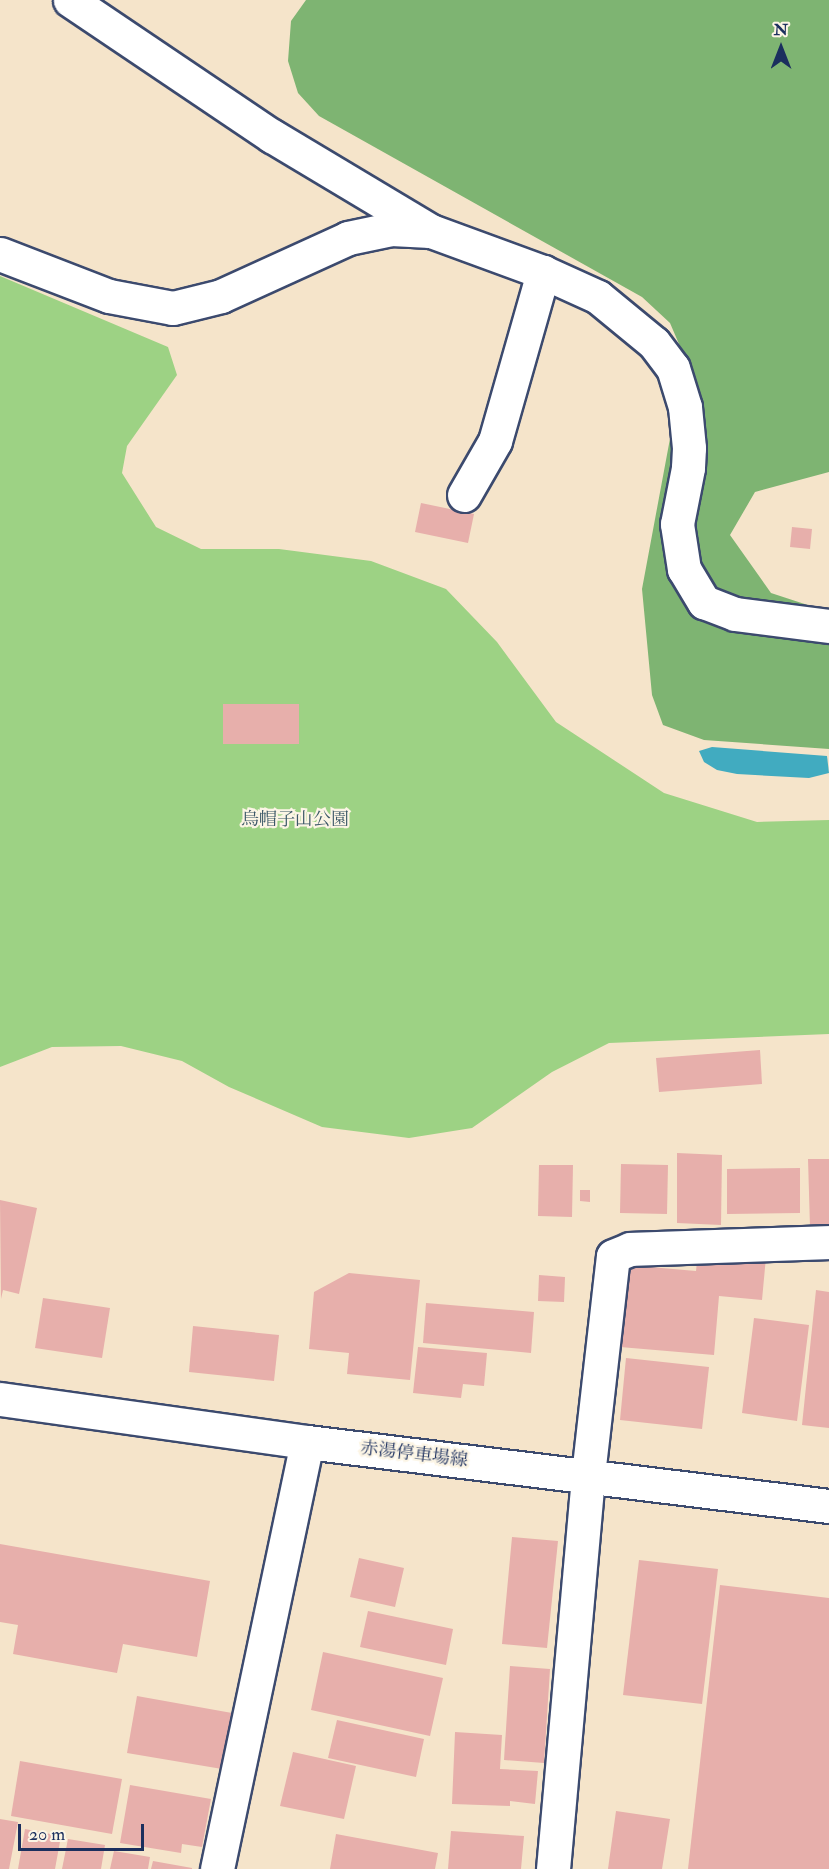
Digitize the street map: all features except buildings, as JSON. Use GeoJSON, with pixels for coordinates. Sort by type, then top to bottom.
{"type":"FeatureCollection","features":[{"type":"Feature","properties":{"kind":"street"},"geometry":{"type":"LineString","coordinates":[[70,0],[272,136],[431,231],[543,272],[598,297],[654,343],[673,368],[685,407],[689,448],[688,468],[676,524],[684,569],[704,602],[735,614],[829,626]]}},
{"type":"Feature","properties":{"kind":"street"},"geometry":{"type":"LineString","coordinates":[[0,254],[109,296],[173,308],[221,296],[348,238],[391,229],[431,231]]}},
{"type":"Feature","properties":{"kind":"street"},"geometry":{"type":"LineString","coordinates":[[464,495],[495,441],[543,272]]}},
{"type":"Feature","properties":{"kind":"street"},"geometry":{"type":"LineString","coordinates":[[553,1869],[588,1475],[613,1256],[630,1249],[829,1242]]}},
{"type":"Feature","properties":{"kind":"street","name":"赤湯停車場線"},"geometry":{"type":"LineString","coordinates":[[0,1399],[307,1442],[829,1506]]}},
{"type":"Feature","properties":{"kind":"street"},"geometry":{"type":"LineString","coordinates":[[217,1869],[307,1442]]}},
{"type":"Feature","properties":{"kind":"green space"},"geometry":{"type":"Polygon","coordinates":[[[306,0],[829,0],[829,472],[755,492],[730,535],[771,593],[829,612],[829,749],[704,740],[663,725],[652,695],[642,589],[685,358],[670,323],[642,297],[319,116],[298,93],[288,61],[291,21],[306,0]]]}},
{"type":"Feature","properties":{"kind":"green space","name":"烏帽子山公園"},"geometry":{"type":"Polygon","coordinates":[[[0,276],[168,347],[177,375],[127,446],[122,473],[156,527],[201,549],[279,549],[371,561],[446,589],[497,642],[556,722],[664,793],[757,822],[829,820],[829,1034],[609,1043],[552,1072],[472,1128],[409,1138],[322,1127],[229,1087],[182,1061],[121,1046],[52,1047],[0,1067],[0,276]]]}},
{"type":"Feature","properties":{"kind":"water"},"geometry":{"type":"Polygon","coordinates":[[[712,747],[827,756],[829,773],[809,778],[737,774],[717,770],[704,762],[699,751],[712,747]]]}}]}
